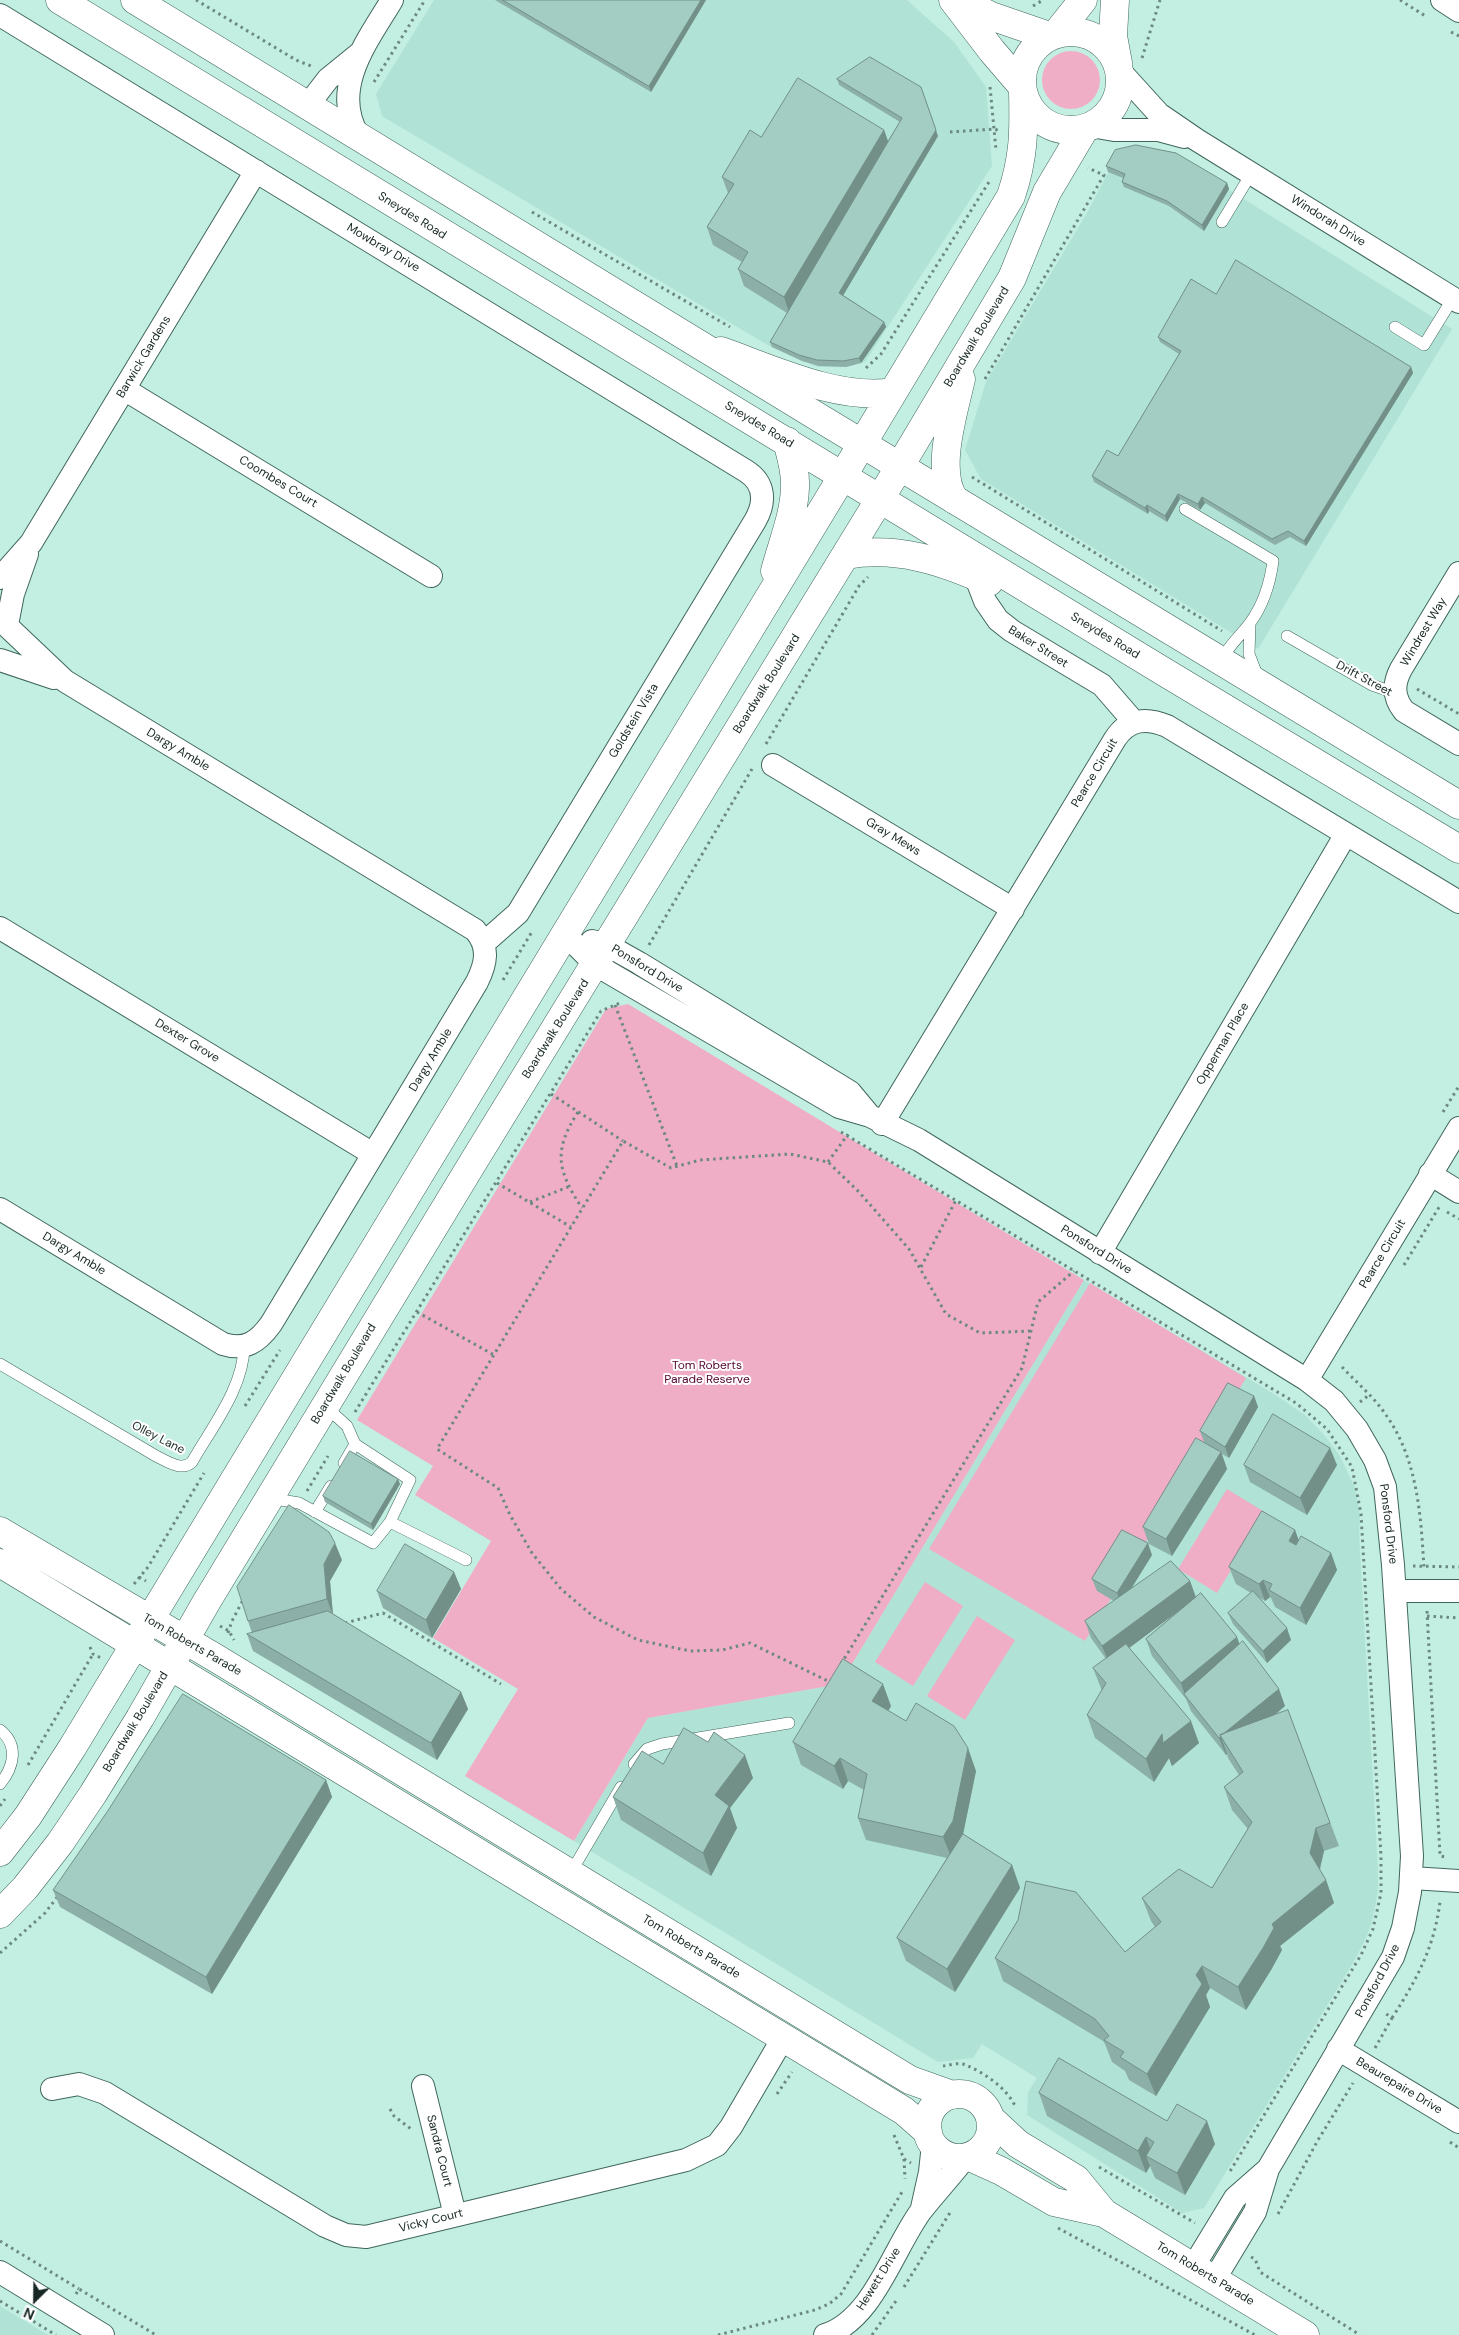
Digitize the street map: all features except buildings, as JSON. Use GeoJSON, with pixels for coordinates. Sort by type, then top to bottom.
{"type":"FeatureCollection","features":[{"type":"Feature","properties":{"kind":"main road","name":"Sneydes Road"},"geometry":{"type":"LineString","coordinates":[[60,0],[844,476],[971,564],[1093,629],[1459,849]]}},
{"type":"Feature","properties":{"kind":"main road"},"geometry":{"type":"LineString","coordinates":[[135,0],[955,500],[1228,650],[1265,688],[1459,805]]}},
{"type":"Feature","properties":{"kind":"main road"},"geometry":{"type":"LineString","coordinates":[[953,0],[1023,89],[1029,107],[1040,119],[1054,127],[1069,130],[1088,127],[1105,117],[1115,104],[1120,88],[1119,68],[1112,36],[1115,0]]}},
{"type":"Feature","properties":{"kind":"main road"},"geometry":{"type":"LineString","coordinates":[[960,0],[991,16],[1053,35],[1071,32],[1086,34],[1100,41],[1111,52],[1119,68]]}},
{"type":"Feature","properties":{"kind":"main road"},"geometry":{"type":"LineString","coordinates":[[0,1852],[24,1822],[48,1786],[133,1644],[166,1593],[564,934],[844,476],[1011,196],[1018,175],[1024,140],[1023,71],[1028,57],[1037,45],[1053,35],[1082,0]]}},
{"type":"Feature","properties":{"kind":"main road"},"geometry":{"type":"LineString","coordinates":[[308,105],[311,123],[328,164]]}},
{"type":"Feature","properties":{"kind":"main road","name":"Boardwalk Boulevard"},"geometry":{"type":"LineString","coordinates":[[0,1914],[25,1888],[60,1844],[140,1718],[269,1498],[966,358],[1012,278],[1047,192],[1088,127]]}},
{"type":"Feature","properties":{"kind":"main road"},"geometry":{"type":"LineString","coordinates":[[697,342],[790,376],[842,390],[873,394],[893,392]]}},
{"type":"Feature","properties":{"kind":"main road"},"geometry":{"type":"LineString","coordinates":[[955,500],[947,483],[947,459],[950,432],[966,358]]}},
{"type":"Feature","properties":{"kind":"main road"},"geometry":{"type":"LineString","coordinates":[[766,602],[788,524],[795,488],[794,470],[787,441]]}},
{"type":"Feature","properties":{"kind":"main road"},"geometry":{"type":"LineString","coordinates":[[846,555],[880,551],[912,555],[941,562],[971,564]]}},
{"type":"Feature","properties":{"kind":"main road"},"geometry":{"type":"LineString","coordinates":[[1228,650],[1225,680],[1236,701],[1252,716],[1297,750]]}},
{"type":"Feature","properties":{"kind":"main road","name":"Tom Roberts Parade"},"geometry":{"type":"LineString","coordinates":[[0,1531],[433,1790],[910,2080],[952,2095]]}},
{"type":"Feature","properties":{"kind":"main road"},"geometry":{"type":"LineString","coordinates":[[0,1563],[904,2111],[947,2156],[967,2157],[985,2146],[989,2138],[991,2119],[987,2110],[972,2097],[962,2094],[952,2095],[936,2104],[930,2112],[930,2138]]}},
{"type":"Feature","properties":{"kind":"main road"},"geometry":{"type":"LineString","coordinates":[[367,1786],[382,1761]]}},
{"type":"Feature","properties":{"kind":"main road"},"geometry":{"type":"LineString","coordinates":[[433,1790],[437,1828]]}},
{"type":"Feature","properties":{"kind":"main road","name":"Tom Roberts Parade"},"geometry":{"type":"LineString","coordinates":[[991,2119],[1018,2144],[1076,2179],[1104,2213]]}},
{"type":"Feature","properties":{"kind":"main road","name":"Tom Roberts Parade"},"geometry":{"type":"LineString","coordinates":[[967,2157],[1001,2171],[1054,2202],[1104,2213],[1305,2335]]}},
{"type":"Feature","properties":{"kind":"street"},"geometry":{"type":"LineString","coordinates":[[308,105],[322,85],[348,70],[392,0]]}},
{"type":"Feature","properties":{"kind":"street"},"geometry":{"type":"LineString","coordinates":[[1442,0],[1459,10]]}},
{"type":"Feature","properties":{"kind":"street","name":"Mowbray Drive"},"geometry":{"type":"LineString","coordinates":[[0,15],[746,471],[754,477],[760,487]]}},
{"type":"Feature","properties":{"kind":"street","name":"Windorah Drive"},"geometry":{"type":"LineString","coordinates":[[1119,68],[1137,93],[1159,114],[1251,174],[1456,300]]}},
{"type":"Feature","properties":{"kind":"street"},"geometry":{"type":"LineString","coordinates":[[348,70],[347,109],[350,121],[358,135]]}},
{"type":"Feature","properties":{"kind":"street","name":"Windorah Drive"},"geometry":{"type":"LineString","coordinates":[[1088,127],[1114,130],[1158,130],[1197,140]]}},
{"type":"Feature","properties":{"kind":"street","name":"Barwick Gardens"},"geometry":{"type":"LineString","coordinates":[[0,578],[31,543],[256,171]]}},
{"type":"Feature","properties":{"kind":"street","name":"Coombes Court"},"geometry":{"type":"LineString","coordinates":[[124,389],[432,576]]}},
{"type":"Feature","properties":{"kind":"street","name":"Goldstein Vista"},"geometry":{"type":"LineString","coordinates":[[484,943],[518,913],[755,521],[762,506],[760,487]]}},
{"type":"Feature","properties":{"kind":"street","name":"Barwick Gardens"},"geometry":{"type":"LineString","coordinates":[[0,651],[6,641],[5,621],[31,543]]}},
{"type":"Feature","properties":{"kind":"street","name":"Baker Street"},"geometry":{"type":"LineString","coordinates":[[971,564],[985,601],[998,620],[1012,631],[1102,686],[1134,722]]}},
{"type":"Feature","properties":{"kind":"street","name":"Windrest Way"},"geometry":{"type":"LineString","coordinates":[[1395,693],[1397,677],[1459,573]]}},
{"type":"Feature","properties":{"kind":"street","name":"Dargy Amble"},"geometry":{"type":"LineString","coordinates":[[5,621],[65,681]]}},
{"type":"Feature","properties":{"kind":"street","name":"Dargy Amble"},"geometry":{"type":"LineString","coordinates":[[0,660],[65,681],[469,926],[479,935],[484,943],[485,964],[477,982],[266,1332],[253,1343],[244,1346],[230,1346],[218,1341],[0,1208]]}},
{"type":"Feature","properties":{"kind":"street","name":"Drift Street"},"geometry":{"type":"LineString","coordinates":[[1395,693],[1404,711],[1459,744]]}},
{"type":"Feature","properties":{"kind":"street"},"geometry":{"type":"LineString","coordinates":[[1134,722],[1152,720],[1167,726],[1459,902]]}},
{"type":"Feature","properties":{"kind":"street","name":"Pearce Circuit"},"geometry":{"type":"LineString","coordinates":[[876,1120],[1013,909],[1115,739],[1121,731],[1134,722]]}},
{"type":"Feature","properties":{"kind":"street","name":"Gray Mews"},"geometry":{"type":"LineString","coordinates":[[773,765],[1013,909]]}},
{"type":"Feature","properties":{"kind":"street","name":"Opperman Place"},"geometry":{"type":"LineString","coordinates":[[1100,1253],[1346,834]]}},
{"type":"Feature","properties":{"kind":"street","name":"Dexter Grove"},"geometry":{"type":"LineString","coordinates":[[0,928],[374,1154]]}},
{"type":"Feature","properties":{"kind":"street","name":"Ponsford Drive"},"geometry":{"type":"LineString","coordinates":[[564,934],[850,1092],[876,1120],[918,1140],[1307,1380],[1346,1413],[1358,1429],[1375,1460],[1385,1488],[1388,1504],[1395,1591],[1412,1878],[1408,1907],[1398,1944],[1384,1974],[1268,2169],[1243,2252],[1204,2273]]}},
{"type":"Feature","properties":{"kind":"street","name":"Pearce Circuit"},"geometry":{"type":"LineString","coordinates":[[1307,1380],[1459,1128]]}},
{"type":"Feature","properties":{"kind":"street"},"geometry":{"type":"LineString","coordinates":[[1430,1174],[1459,1192]]}},
{"type":"Feature","properties":{"kind":"street"},"geometry":{"type":"LineString","coordinates":[[1395,1591],[1459,1592]]}},
{"type":"Feature","properties":{"kind":"street"},"geometry":{"type":"LineString","coordinates":[[1412,1878],[1459,1881]]}},
{"type":"Feature","properties":{"kind":"street","name":"Vicky Court"},"geometry":{"type":"LineString","coordinates":[[52,2089],[79,2084],[105,2093],[325,2226],[346,2235],[366,2237],[686,2160],[716,2145],[731,2128],[783,2038]]}},
{"type":"Feature","properties":{"kind":"street","name":"Beaurepaire Drive"},"geometry":{"type":"LineString","coordinates":[[1338,2049],[1459,2122]]}},
{"type":"Feature","properties":{"kind":"street","name":"Sandra Court"},"geometry":{"type":"LineString","coordinates":[[423,2086],[455,2215]]}},
{"type":"Feature","properties":{"kind":"street","name":"Hewett Drive"},"geometry":{"type":"LineString","coordinates":[[921,2211],[930,2172],[930,2138]]}},
{"type":"Feature","properties":{"kind":"street","name":"Hewett Drive"},"geometry":{"type":"LineString","coordinates":[[826,2335],[838,2330],[859,2312],[921,2211],[967,2157]]}},
{"type":"Feature","properties":{"kind":"street","name":"Ponsford Drive"},"geometry":{"type":"LineString","coordinates":[[1204,2273],[1213,2234],[1235,2198],[1268,2169]]}},
{"type":"Feature","properties":{"kind":"street"},"geometry":{"type":"LineString","coordinates":[[0,2272],[103,2335]]}},
{"type":"Feature","properties":{"kind":"lane"},"geometry":{"type":"LineString","coordinates":[[1222,222],[1251,174]]}},
{"type":"Feature","properties":{"kind":"lane"},"geometry":{"type":"LineString","coordinates":[[1395,327],[1424,346],[1456,300]]}},
{"type":"Feature","properties":{"kind":"lane"},"geometry":{"type":"LineString","coordinates":[[1185,509],[1273,561],[1269,591],[1250,623],[1228,650]]}},
{"type":"Feature","properties":{"kind":"lane"},"geometry":{"type":"LineString","coordinates":[[1250,623],[1249,658],[1254,671],[1265,688]]}},
{"type":"Feature","properties":{"kind":"lane","name":"Drift Street"},"geometry":{"type":"LineString","coordinates":[[1287,636],[1372,685],[1395,693]]}},
{"type":"Feature","properties":{"kind":"lane","name":"Olley Lane"},"geometry":{"type":"LineString","coordinates":[[0,1364],[156,1456],[182,1466],[188,1466],[233,1390],[244,1363],[244,1346]]}},
{"type":"Feature","properties":{"kind":"lane"},"geometry":{"type":"LineString","coordinates":[[269,1498],[299,1503],[372,1543],[390,1522],[410,1480],[355,1444],[347,1426],[325,1406]]}},
{"type":"Feature","properties":{"kind":"lane"},"geometry":{"type":"LineString","coordinates":[[315,1512],[355,1444]]}},
{"type":"Feature","properties":{"kind":"lane"},"geometry":{"type":"LineString","coordinates":[[390,1522],[466,1560]]}},
{"type":"Feature","properties":{"kind":"lane"},"geometry":{"type":"LineString","coordinates":[[570,1874],[633,1765],[646,1749],[662,1744],[789,1723]]}},
{"type":"Feature","properties":{"kind":"lane"},"geometry":{"type":"LineString","coordinates":[[0,1730],[10,1741],[13,1752],[8,1772],[0,1784]]}},
{"type":"Feature","properties":{"kind":"path"},"geometry":{"type":"LineString","coordinates":[[196,0],[304,64],[316,64],[326,56],[372,85],[425,0]]}},
{"type":"Feature","properties":{"kind":"path"},"geometry":{"type":"LineString","coordinates":[[985,80],[990,88],[996,153]]}},
{"type":"Feature","properties":{"kind":"path"},"geometry":{"type":"LineString","coordinates":[[862,371],[871,365],[881,354],[991,177]]}},
{"type":"Feature","properties":{"kind":"path"},"geometry":{"type":"LineString","coordinates":[[527,209],[734,329]]}},
{"type":"Feature","properties":{"kind":"path"},"geometry":{"type":"LineString","coordinates":[[969,475],[1228,650]]}},
{"type":"Feature","properties":{"kind":"path"},"geometry":{"type":"LineString","coordinates":[[1421,681],[1417,689],[1459,714]]}},
{"type":"Feature","properties":{"kind":"path"},"geometry":{"type":"LineString","coordinates":[[614,1005],[677,1166]]}},
{"type":"Feature","properties":{"kind":"path"},"geometry":{"type":"LineString","coordinates":[[551,1094],[623,1141],[671,1168],[700,1160],[790,1154],[828,1162],[888,1223],[909,1248],[946,1314],[980,1333],[1031,1331]]}},
{"type":"Feature","properties":{"kind":"path"},"geometry":{"type":"LineString","coordinates":[[578,1112],[566,1131],[559,1155],[568,1186],[582,1208]]}},
{"type":"Feature","properties":{"kind":"path"},"geometry":{"type":"LineString","coordinates":[[838,1130],[1296,1403],[1328,1429],[1352,1467],[1361,1514],[1381,1893],[1373,1928],[1361,1955],[1228,2175]]}},
{"type":"Feature","properties":{"kind":"path"},"geometry":{"type":"LineString","coordinates":[[828,1162],[850,1130]]}},
{"type":"Feature","properties":{"kind":"path"},"geometry":{"type":"LineString","coordinates":[[623,1141],[437,1449],[498,1488],[510,1515],[532,1553],[561,1589],[594,1617],[638,1640],[690,1651],[722,1650],[750,1643],[830,1682],[835,1674]]}},
{"type":"Feature","properties":{"kind":"path"},"geometry":{"type":"LineString","coordinates":[[497,1183],[571,1227]]}},
{"type":"Feature","properties":{"kind":"path"},"geometry":{"type":"LineString","coordinates":[[530,1202],[568,1186]]}},
{"type":"Feature","properties":{"kind":"path"},"geometry":{"type":"LineString","coordinates":[[921,1268],[956,1200]]}},
{"type":"Feature","properties":{"kind":"path"},"geometry":{"type":"LineString","coordinates":[[840,1665],[1022,1368],[1038,1302],[1074,1271]]}},
{"type":"Feature","properties":{"kind":"path"},"geometry":{"type":"LineString","coordinates":[[417,1312],[494,1355]]}},
{"type":"Feature","properties":{"kind":"path"},"geometry":{"type":"LineString","coordinates":[[1424,1566],[1440,1856]]}},
{"type":"Feature","properties":{"kind":"path"},"geometry":{"type":"LineString","coordinates":[[139,1577],[166,1593]]}},
{"type":"Feature","properties":{"kind":"path"},"geometry":{"type":"LineString","coordinates":[[200,1613],[229,1631],[236,1643]]}},
{"type":"Feature","properties":{"kind":"path"},"geometry":{"type":"LineString","coordinates":[[336,1626],[383,1613],[501,1684]]}},
{"type":"Feature","properties":{"kind":"path"},"geometry":{"type":"LineString","coordinates":[[1427,1616],[1459,1618]]}},
{"type":"Feature","properties":{"kind":"path"},"geometry":{"type":"LineString","coordinates":[[27,1767],[93,1654]]}},
{"type":"Feature","properties":{"kind":"path"},"geometry":{"type":"LineString","coordinates":[[0,1806],[6,1798]]}},
{"type":"Feature","properties":{"kind":"path"},"geometry":{"type":"LineString","coordinates":[[0,1953],[45,1913],[62,1892]]}},
{"type":"Feature","properties":{"kind":"path"},"geometry":{"type":"LineString","coordinates":[[1277,2216],[1318,2140],[1392,2018],[1342,1987]]}},
{"type":"Feature","properties":{"kind":"path"},"geometry":{"type":"LineString","coordinates":[[941,2066],[965,2064],[995,2083],[1012,2098],[1017,2112]]}},
{"type":"Feature","properties":{"kind":"path"},"geometry":{"type":"LineString","coordinates":[[718,2335],[815,2310],[829,2304],[840,2294],[905,2186],[904,2159]]}},
{"type":"Feature","properties":{"kind":"path"},"geometry":{"type":"LineString","coordinates":[[1096,2165],[1213,2234]]}},
{"type":"Feature","properties":{"kind":"path"},"geometry":{"type":"LineString","coordinates":[[872,2335],[890,2311],[952,2209]]}},
{"type":"Feature","properties":{"kind":"path"},"geometry":{"type":"LineString","coordinates":[[1050,2224],[1254,2335]]}},
{"type":"Feature","properties":{"kind":"path"},"geometry":{"type":"LineString","coordinates":[[0,2241],[79,2289]]}},
{"type":"Feature","properties":{"kind":"path"},"geometry":{"type":"LineString","coordinates":[[1258,2249],[1243,2252],[1260,2272],[1360,2335]]}},
{"type":"Feature","properties":{"kind":"path"},"geometry":{"type":"LineString","coordinates":[[0,2301],[53,2334]]}},
{"type":"Feature","properties":{"kind":"shaded area"},"geometry":{"type":"Polygon","coordinates":[[[434,0],[907,0],[954,42],[986,87],[992,166],[865,362],[846,367],[817,367],[771,347],[382,116],[376,94],[434,0]]]}},
{"type":"Feature","properties":{"kind":"shaded area"},"geometry":{"type":"Polygon","coordinates":[[[1117,155],[1178,158],[1452,329],[1258,649],[981,479],[965,450],[986,382],[1087,213],[1117,155]]]}},
{"type":"Feature","properties":{"kind":"shaded area"},"geometry":{"type":"Polygon","coordinates":[[[1084,1280],[1274,1394],[1305,1415],[1325,1436],[1340,1456],[1355,1488],[1360,1515],[1359,1533],[1378,1870],[1378,1891],[1372,1922],[1353,1963],[1204,2208],[1182,2213],[1027,2115],[1028,2092],[1037,2078],[982,2044],[973,2058],[938,2062],[574,1841],[648,1718],[840,1684],[1084,1280]]]}},
{"type":"Feature","properties":{"kind":"shaded area"},"geometry":{"type":"Polygon","coordinates":[[[0,2306],[48,2335],[0,2335],[0,2306]]]}},
{"type":"Feature","properties":{"kind":"green space"},"geometry":{"type":"Polygon","coordinates":[[[1065,51],[1077,51],[1092,59],[1100,74],[1100,86],[1092,101],[1077,109],[1065,109],[1050,101],[1042,86],[1042,74],[1050,59],[1065,51]]]}},
{"type":"Feature","properties":{"kind":"green space","name":"Tom Roberts Parade Reserve"},"geometry":{"type":"Polygon","coordinates":[[[628,1004],[1084,1280],[840,1684],[648,1718],[574,1841],[465,1776],[518,1689],[433,1638],[491,1541],[415,1495],[433,1466],[357,1420],[606,1009],[628,1004]]]}},
{"type":"Feature","properties":{"kind":"green space"},"geometry":{"type":"Polygon","coordinates":[[[1090,1283],[1246,1378],[1085,1641],[929,1549],[1090,1283]]]}},
{"type":"Feature","properties":{"kind":"green space"},"geometry":{"type":"Polygon","coordinates":[[[1227,1489],[1266,1513],[1217,1593],[1178,1569],[1227,1489]]]}},
{"type":"Feature","properties":{"kind":"green space"},"geometry":{"type":"Polygon","coordinates":[[[925,1582],[963,1606],[913,1686],[875,1662],[925,1582]]]}},
{"type":"Feature","properties":{"kind":"green space"},"geometry":{"type":"Polygon","coordinates":[[[977,1616],[1015,1640],[965,1720],[927,1696],[977,1616]]]}}]}
